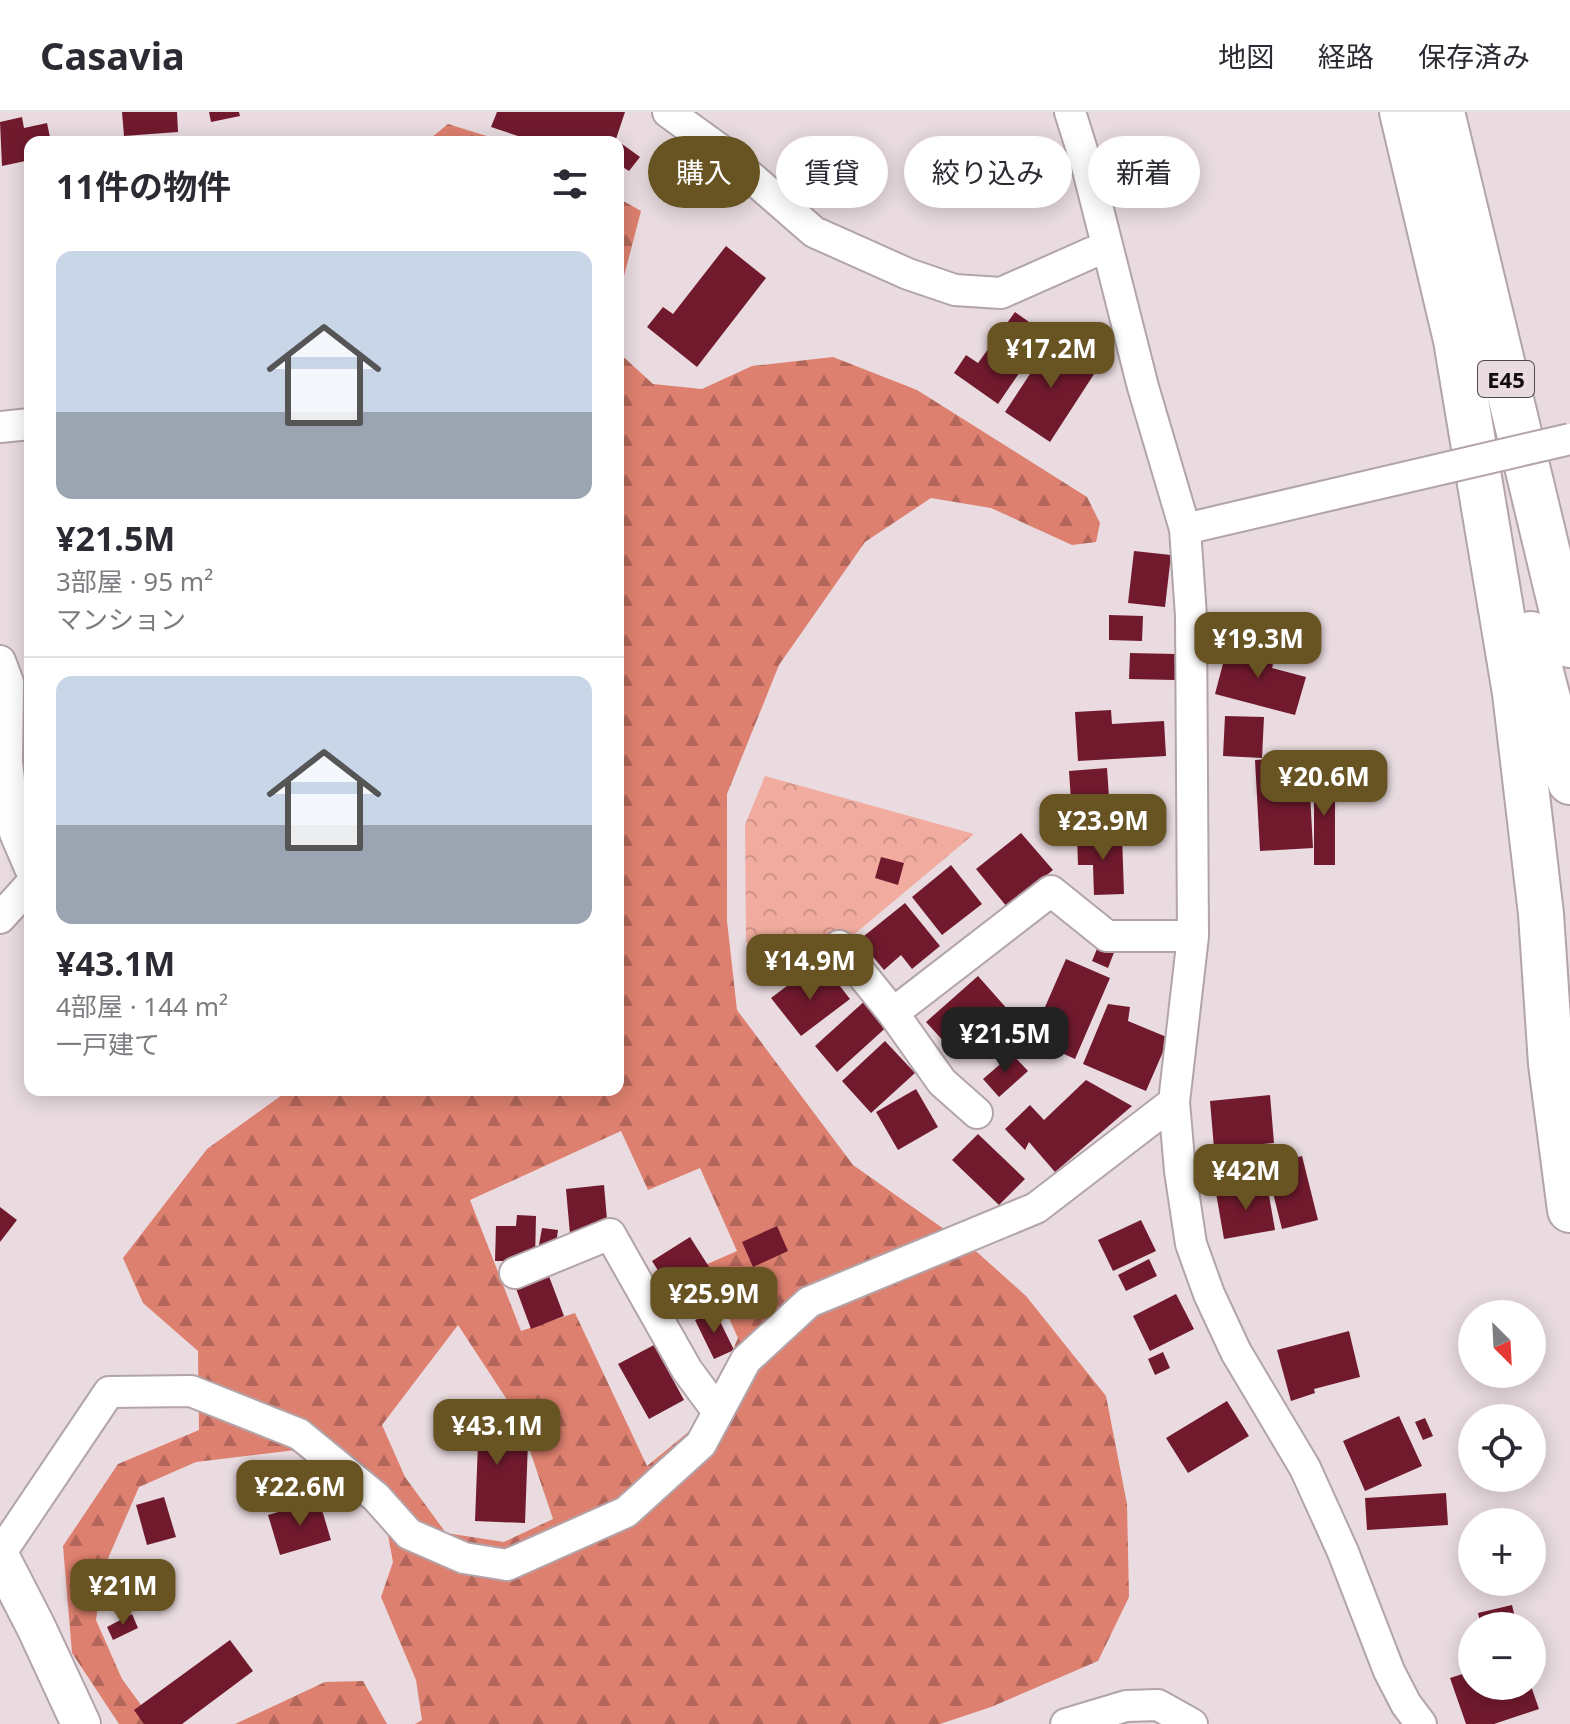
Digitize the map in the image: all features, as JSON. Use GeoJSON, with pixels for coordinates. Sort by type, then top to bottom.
{"type":"FeatureCollection","features":[{"type":"Feature","properties":{"kind":"highway","name":"E45"},"geometry":{"type":"LineString","coordinates":[[1402,112],[1457,346],[1570,782]]}},
{"type":"Feature","properties":{"kind":"highway","name":"E45"},"geometry":{"type":"LineString","coordinates":[[1444,112],[1570,645]]}},
{"type":"Feature","properties":{"kind":"highway"},"geometry":{"type":"LineString","coordinates":[[1444,112],[1570,533]]}},
{"type":"Feature","properties":{"kind":"highway"},"geometry":{"type":"LineString","coordinates":[[1457,346],[1515,693],[1541,914],[1551,1064],[1570,1210]]}},
{"type":"Feature","properties":{"kind":"street"},"geometry":{"type":"LineString","coordinates":[[668,112],[719,149],[814,232],[908,274],[955,290],[1001,293],[1107,246]]}},
{"type":"Feature","properties":{"kind":"street"},"geometry":{"type":"LineString","coordinates":[[1070,112],[1087,166],[1143,387],[1185,529],[1191,616],[1193,936],[1174,1102],[1191,1244],[1209,1294],[1236,1352],[1305,1468],[1343,1552],[1389,1671],[1406,1704],[1421,1724]]}},
{"type":"Feature","properties":{"kind":"street"},"geometry":{"type":"LineString","coordinates":[[0,427],[24,425]]}},
{"type":"Feature","properties":{"kind":"street"},"geometry":{"type":"LineString","coordinates":[[1185,529],[1570,439]]}},
{"type":"Feature","properties":{"kind":"street"},"geometry":{"type":"LineString","coordinates":[[0,661],[8,682],[7,762],[15,833],[24,854]]}},
{"type":"Feature","properties":{"kind":"street"},"geometry":{"type":"LineString","coordinates":[[893,1013],[1051,891],[1107,936],[1193,936]]}},
{"type":"Feature","properties":{"kind":"street"},"geometry":{"type":"LineString","coordinates":[[0,918],[24,892]]}},
{"type":"Feature","properties":{"kind":"street"},"geometry":{"type":"LineString","coordinates":[[839,946],[893,1013],[942,1082],[977,1113]]}},
{"type":"Feature","properties":{"kind":"street"},"geometry":{"type":"LineString","coordinates":[[81,1724],[0,1555],[109,1392],[191,1391],[299,1434],[376,1497],[409,1534],[464,1558],[507,1565],[626,1512],[701,1444],[746,1360],[809,1302],[1036,1208],[1174,1102]]}},
{"type":"Feature","properties":{"kind":"street"},"geometry":{"type":"LineString","coordinates":[[515,1273],[610,1234],[687,1370],[718,1412]]}},
{"type":"Feature","properties":{"kind":"street"},"geometry":{"type":"LineString","coordinates":[[1066,1724],[1126,1706],[1158,1705],[1192,1724]]}},
{"type":"Feature","properties":{"kind":"green space"},"geometry":{"type":"Polygon","coordinates":[[[448,124],[487,136],[433,136],[448,124]]]}},
{"type":"Feature","properties":{"kind":"green space"},"geometry":{"type":"Polygon","coordinates":[[[624,201],[641,211],[624,276],[624,201]]]}},
{"type":"Feature","properties":{"kind":"green space"},"geometry":{"type":"Polygon","coordinates":[[[624,357],[653,384],[702,389],[752,366],[833,357],[917,390],[1087,497],[1100,523],[1096,542],[1072,545],[991,508],[931,498],[865,542],[779,665],[727,794],[727,921],[737,1010],[853,1165],[978,1253],[1026,1296],[1106,1396],[1127,1504],[1129,1597],[1098,1661],[991,1707],[940,1724],[415,1724],[422,1720],[416,1680],[381,1597],[393,1562],[385,1519],[296,1450],[196,1462],[139,1487],[103,1570],[96,1620],[122,1679],[155,1724],[119,1724],[72,1653],[63,1546],[118,1464],[199,1430],[198,1351],[143,1303],[123,1258],[207,1149],[281,1096],[624,1096],[624,357]],[[621,1131],[470,1200],[521,1331],[575,1313],[647,1466],[703,1420],[738,1338],[705,1265],[737,1251],[700,1168],[648,1190],[621,1131]],[[458,1325],[382,1425],[405,1477],[446,1533],[504,1542],[553,1519],[519,1418],[458,1325]]]}},
{"type":"Feature","properties":{"kind":"green space"},"geometry":{"type":"Polygon","coordinates":[[[765,776],[974,834],[845,942],[746,943],[745,825],[765,776]]]}},
{"type":"Feature","properties":{"kind":"green space"},"geometry":{"type":"Polygon","coordinates":[[[363,1681],[387,1724],[235,1724],[325,1682],[363,1681]]]}},
{"type":"Feature","properties":{"kind":"building"},"geometry":{"type":"Polygon","coordinates":[[[122,112],[177,112],[178,132],[124,136],[122,112]]]}},
{"type":"Feature","properties":{"kind":"building"},"geometry":{"type":"Polygon","coordinates":[[[209,112],[239,112],[240,116],[211,122],[209,112]]]}},
{"type":"Feature","properties":{"kind":"building"},"geometry":{"type":"Polygon","coordinates":[[[497,112],[625,112],[617,136],[518,136],[491,127],[497,112]]]}},
{"type":"Feature","properties":{"kind":"building"},"geometry":{"type":"Polygon","coordinates":[[[22,117],[24,128],[47,123],[50,136],[24,136],[24,161],[2,166],[0,122],[22,117]]]}},
{"type":"Feature","properties":{"kind":"building"},"geometry":{"type":"Polygon","coordinates":[[[624,145],[640,157],[629,171],[624,168],[624,145]]]}},
{"type":"Feature","properties":{"kind":"building"},"geometry":{"type":"Polygon","coordinates":[[[726,246],[766,278],[697,367],[647,327],[663,307],[673,314],[726,246]]]}},
{"type":"Feature","properties":{"kind":"building"},"geometry":{"type":"Polygon","coordinates":[[[1015,312],[1046,334],[998,404],[954,373],[966,355],[978,363],[1015,312]]]}},
{"type":"Feature","properties":{"kind":"building"},"geometry":{"type":"Polygon","coordinates":[[[1053,339],[1098,368],[1050,442],[1005,412],[1053,339]]]}},
{"type":"Feature","properties":{"kind":"building"},"geometry":{"type":"Polygon","coordinates":[[[1134,551],[1171,555],[1165,607],[1128,603],[1134,551]]]}},
{"type":"Feature","properties":{"kind":"building"},"geometry":{"type":"Polygon","coordinates":[[[1109,615],[1143,616],[1142,641],[1109,640],[1109,615]]]}},
{"type":"Feature","properties":{"kind":"building"},"geometry":{"type":"Polygon","coordinates":[[[1229,641],[1276,653],[1272,668],[1306,677],[1295,715],[1215,694],[1229,641]]]}},
{"type":"Feature","properties":{"kind":"building"},"geometry":{"type":"Polygon","coordinates":[[[1130,653],[1176,654],[1175,680],[1129,679],[1130,653]]]}},
{"type":"Feature","properties":{"kind":"building"},"geometry":{"type":"Polygon","coordinates":[[[1111,710],[1112,724],[1164,721],[1166,756],[1078,761],[1075,712],[1111,710]]]}},
{"type":"Feature","properties":{"kind":"building"},"geometry":{"type":"Polygon","coordinates":[[[1225,716],[1264,717],[1262,758],[1223,756],[1225,716]]]}},
{"type":"Feature","properties":{"kind":"building"},"geometry":{"type":"Polygon","coordinates":[[[1308,757],[1313,848],[1260,851],[1255,760],[1308,757]]]}},
{"type":"Feature","properties":{"kind":"building"},"geometry":{"type":"Polygon","coordinates":[[[1107,768],[1111,827],[1073,830],[1069,771],[1107,768]]]}},
{"type":"Feature","properties":{"kind":"building"},"geometry":{"type":"Polygon","coordinates":[[[1314,770],[1335,770],[1335,865],[1314,865],[1314,770]]]}},
{"type":"Feature","properties":{"kind":"building"},"geometry":{"type":"Polygon","coordinates":[[[1021,833],[1053,870],[1007,907],[976,869],[1021,833]]]}},
{"type":"Feature","properties":{"kind":"building"},"geometry":{"type":"Polygon","coordinates":[[[1122,835],[1124,894],[1094,895],[1093,865],[1078,865],[1077,836],[1122,835]]]}},
{"type":"Feature","properties":{"kind":"building"},"geometry":{"type":"Polygon","coordinates":[[[881,857],[904,863],[898,885],[875,878],[881,857]]]}},
{"type":"Feature","properties":{"kind":"building"},"geometry":{"type":"Polygon","coordinates":[[[951,865],[982,904],[942,935],[912,897],[951,865]]]}},
{"type":"Feature","properties":{"kind":"building"},"geometry":{"type":"Polygon","coordinates":[[[905,903],[940,946],[912,969],[901,955],[884,970],[859,940],[905,903]]]}},
{"type":"Feature","properties":{"kind":"building"},"geometry":{"type":"Polygon","coordinates":[[[1099,944],[1115,950],[1108,968],[1092,961],[1099,944]]]}},
{"type":"Feature","properties":{"kind":"building"},"geometry":{"type":"Polygon","coordinates":[[[1066,959],[1110,978],[1075,1059],[1031,1039],[1066,959]]]}},
{"type":"Feature","properties":{"kind":"building"},"geometry":{"type":"Polygon","coordinates":[[[829,972],[850,999],[801,1036],[771,998],[800,976],[809,987],[829,972]]]}},
{"type":"Feature","properties":{"kind":"building"},"geometry":{"type":"Polygon","coordinates":[[[978,976],[1009,1011],[958,1057],[926,1022],[978,976]]]}},
{"type":"Feature","properties":{"kind":"building"},"geometry":{"type":"Polygon","coordinates":[[[868,998],[891,1023],[837,1072],[815,1046],[868,998]]]}},
{"type":"Feature","properties":{"kind":"building"},"geometry":{"type":"Polygon","coordinates":[[[1108,1004],[1130,1007],[1128,1021],[1169,1038],[1146,1091],[1083,1064],[1108,1004]]]}},
{"type":"Feature","properties":{"kind":"building"},"geometry":{"type":"Polygon","coordinates":[[[885,1041],[915,1073],[871,1113],[842,1081],[885,1041]]]}},
{"type":"Feature","properties":{"kind":"building"},"geometry":{"type":"Polygon","coordinates":[[[1012,1054],[1028,1071],[999,1097],[983,1079],[1012,1054]]]}},
{"type":"Feature","properties":{"kind":"building"},"geometry":{"type":"Polygon","coordinates":[[[1086,1080],[1132,1106],[1055,1172],[1029,1142],[1025,1150],[1005,1129],[1030,1105],[1044,1120],[1086,1080]]]}},
{"type":"Feature","properties":{"kind":"building"},"geometry":{"type":"Polygon","coordinates":[[[916,1089],[938,1127],[898,1150],[876,1112],[916,1089]]]}},
{"type":"Feature","properties":{"kind":"building"},"geometry":{"type":"Polygon","coordinates":[[[1270,1095],[1274,1143],[1214,1148],[1210,1101],[1270,1095]]]}},
{"type":"Feature","properties":{"kind":"building"},"geometry":{"type":"Polygon","coordinates":[[[978,1134],[1025,1179],[999,1205],[952,1160],[978,1134]]]}},
{"type":"Feature","properties":{"kind":"building"},"geometry":{"type":"Polygon","coordinates":[[[1302,1156],[1318,1220],[1282,1229],[1266,1165],[1302,1156]]]}},
{"type":"Feature","properties":{"kind":"building"},"geometry":{"type":"Polygon","coordinates":[[[1267,1184],[1275,1230],[1224,1239],[1216,1193],[1267,1184]]]}},
{"type":"Feature","properties":{"kind":"building"},"geometry":{"type":"Polygon","coordinates":[[[604,1185],[610,1254],[572,1257],[566,1189],[604,1185]]]}},
{"type":"Feature","properties":{"kind":"building"},"geometry":{"type":"Polygon","coordinates":[[[0,1207],[17,1220],[0,1242],[0,1207]]]}},
{"type":"Feature","properties":{"kind":"building"},"geometry":{"type":"Polygon","coordinates":[[[517,1215],[536,1216],[535,1261],[495,1261],[496,1226],[516,1226],[517,1215]]]}},
{"type":"Feature","properties":{"kind":"building"},"geometry":{"type":"Polygon","coordinates":[[[1141,1220],[1156,1251],[1113,1271],[1098,1240],[1141,1220]]]}},
{"type":"Feature","properties":{"kind":"building"},"geometry":{"type":"Polygon","coordinates":[[[777,1226],[788,1251],[753,1267],[742,1242],[777,1226]]]}},
{"type":"Feature","properties":{"kind":"building"},"geometry":{"type":"Polygon","coordinates":[[[542,1228],[558,1230],[554,1258],[537,1256],[542,1228]]]}},
{"type":"Feature","properties":{"kind":"building"},"geometry":{"type":"Polygon","coordinates":[[[690,1237],[711,1270],[673,1294],[652,1261],[690,1237]]]}},
{"type":"Feature","properties":{"kind":"building"},"geometry":{"type":"Polygon","coordinates":[[[1149,1259],[1157,1276],[1126,1291],[1118,1275],[1149,1259]]]}},
{"type":"Feature","properties":{"kind":"building"},"geometry":{"type":"Polygon","coordinates":[[[547,1271],[564,1316],[531,1329],[514,1283],[547,1271]]]}},
{"type":"Feature","properties":{"kind":"building"},"geometry":{"type":"Polygon","coordinates":[[[1176,1294],[1194,1329],[1150,1351],[1133,1316],[1176,1294]]]}},
{"type":"Feature","properties":{"kind":"building"},"geometry":{"type":"Polygon","coordinates":[[[715,1311],[734,1350],[714,1359],[695,1320],[715,1311]]]}},
{"type":"Feature","properties":{"kind":"building"},"geometry":{"type":"Polygon","coordinates":[[[1349,1331],[1360,1377],[1314,1389],[1315,1393],[1291,1401],[1277,1350],[1349,1331]]]}},
{"type":"Feature","properties":{"kind":"building"},"geometry":{"type":"Polygon","coordinates":[[[654,1345],[684,1400],[649,1419],[618,1364],[654,1345]]]}},
{"type":"Feature","properties":{"kind":"building"},"geometry":{"type":"Polygon","coordinates":[[[1163,1352],[1170,1368],[1155,1375],[1148,1359],[1163,1352]]]}},
{"type":"Feature","properties":{"kind":"building"},"geometry":{"type":"Polygon","coordinates":[[[1227,1401],[1249,1436],[1188,1473],[1166,1438],[1227,1401]]]}},
{"type":"Feature","properties":{"kind":"building"},"geometry":{"type":"Polygon","coordinates":[[[466,1403],[501,1404],[500,1440],[528,1442],[525,1523],[475,1521],[478,1443],[465,1443],[466,1403]]]}},
{"type":"Feature","properties":{"kind":"building"},"geometry":{"type":"Polygon","coordinates":[[[1399,1416],[1422,1466],[1365,1491],[1343,1441],[1399,1416]]]}},
{"type":"Feature","properties":{"kind":"building"},"geometry":{"type":"Polygon","coordinates":[[[1425,1418],[1433,1436],[1423,1440],[1415,1422],[1425,1418]]]}},
{"type":"Feature","properties":{"kind":"building"},"geometry":{"type":"Polygon","coordinates":[[[1446,1493],[1448,1525],[1367,1530],[1365,1498],[1446,1493]]]}},
{"type":"Feature","properties":{"kind":"building"},"geometry":{"type":"Polygon","coordinates":[[[164,1497],[176,1537],[147,1545],[136,1505],[164,1497]]]}},
{"type":"Feature","properties":{"kind":"building"},"geometry":{"type":"Polygon","coordinates":[[[319,1500],[331,1540],[280,1555],[268,1515],[319,1500]]]}},
{"type":"Feature","properties":{"kind":"building"},"geometry":{"type":"Polygon","coordinates":[[[1512,1605],[1514,1612],[1482,1612],[1512,1605]]]}},
{"type":"Feature","properties":{"kind":"building"},"geometry":{"type":"Polygon","coordinates":[[[132,1614],[138,1628],[113,1640],[107,1627],[132,1614]]]}},
{"type":"Feature","properties":{"kind":"building"},"geometry":{"type":"Polygon","coordinates":[[[230,1640],[253,1671],[182,1724],[144,1724],[134,1710],[230,1640]]]}},
{"type":"Feature","properties":{"kind":"building"},"geometry":{"type":"Polygon","coordinates":[[[1458,1675],[1458,1700],[1536,1700],[1539,1709],[1494,1724],[1466,1724],[1450,1678],[1458,1675]]]}}]}
